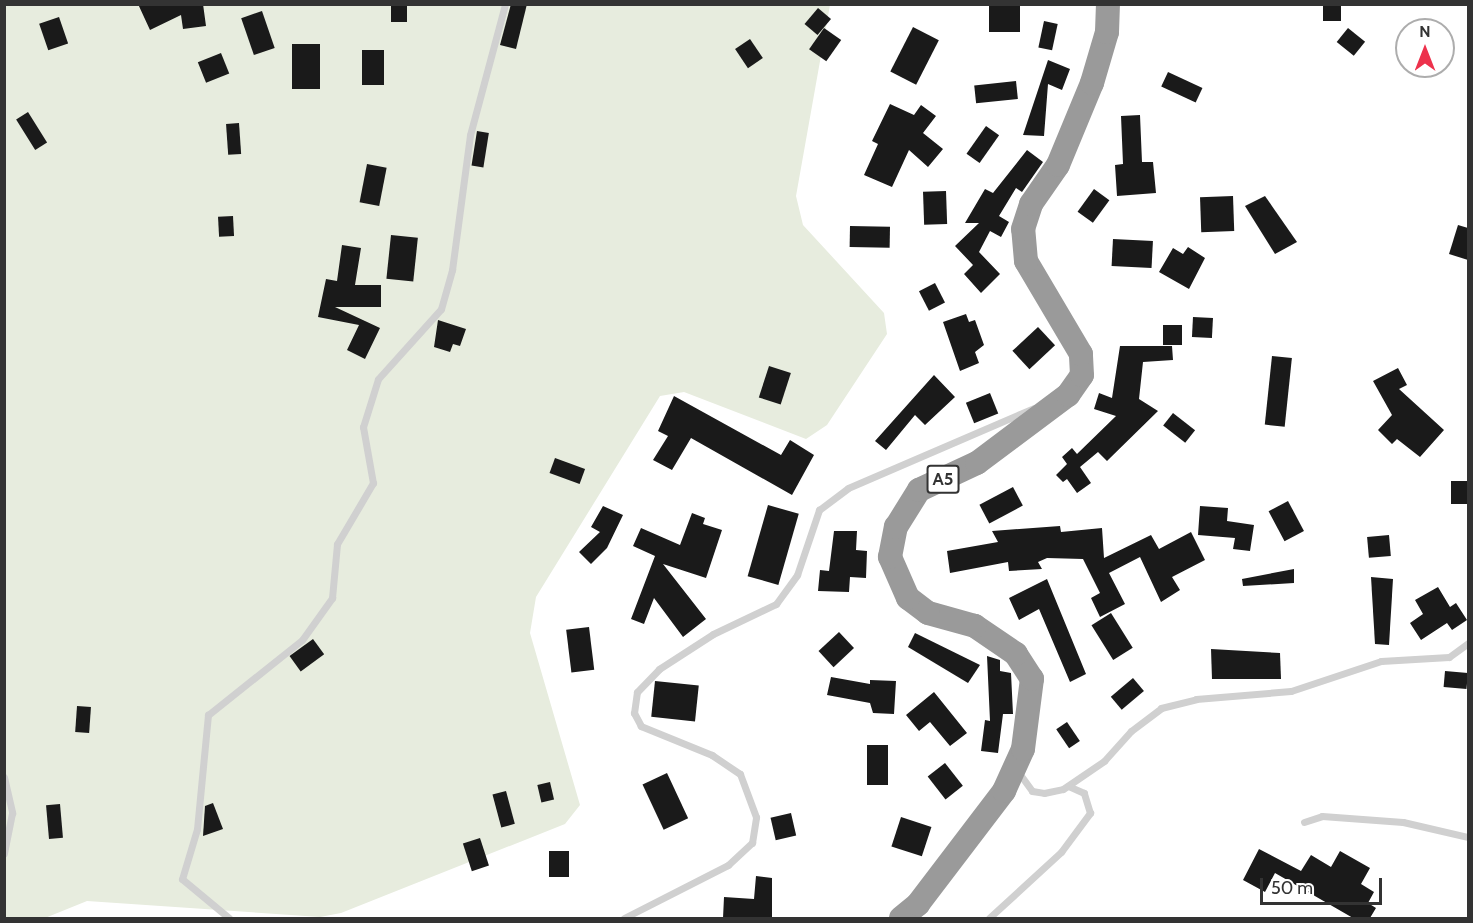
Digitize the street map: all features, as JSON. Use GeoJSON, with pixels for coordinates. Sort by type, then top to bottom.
{"type":"FeatureCollection","features":[{"type":"Feature","properties":{"kind":"highway","name":"A5"},"geometry":{"type":"LineString","coordinates":[[901,918],[990,814],[1017,761],[1030,716],[1032,679],[1022,662],[975,626],[928,613],[908,598],[890,557],[896,527],[919,490],[977,463],[1066,394],[1082,375],[1081,354],[1030,270],[1023,229],[1031,204],[1058,165],[1092,83],[1107,32],[1108,4]]}},
{"type":"Feature","properties":{"kind":"lane"},"geometry":{"type":"LineString","coordinates":[[228,918],[182,879],[197,829],[205,726],[208,715],[302,640],[332,598],[337,544],[373,483],[363,427],[378,379],[441,309],[452,270],[470,135],[505,4]]}},
{"type":"Feature","properties":{"kind":"lane"},"geometry":{"type":"LineString","coordinates":[[624,918],[728,865],[752,843],[756,817],[740,774],[712,755],[641,726],[634,713],[637,692],[659,669],[713,634],[776,604],[797,575],[819,510],[848,488],[1066,394]]}},
{"type":"Feature","properties":{"kind":"lane"},"geometry":{"type":"LineString","coordinates":[[1017,761],[1019,775],[1032,790],[1044,794],[1068,786],[1104,761],[1131,731],[1161,708],[1196,699],[1291,691],[1381,661],[1449,657],[1468,643]]}},
{"type":"Feature","properties":{"kind":"lane"},"geometry":{"type":"LineString","coordinates":[[4,777],[12,813],[4,853]]}},
{"type":"Feature","properties":{"kind":"lane"},"geometry":{"type":"LineString","coordinates":[[989,918],[1061,852],[1090,813],[1084,793],[1068,786]]}},
{"type":"Feature","properties":{"kind":"lane"},"geometry":{"type":"LineString","coordinates":[[1304,822],[1322,816],[1403,822],[1468,837]]}},
{"type":"Feature","properties":{"kind":"shaded area"},"geometry":{"type":"Polygon","coordinates":[[[5,5],[830,5],[796,196],[803,225],[884,313],[887,334],[827,425],[806,439],[684,392],[660,396],[536,597],[530,633],[580,805],[565,824],[341,913],[320,917],[87,901],[45,918],[5,918],[5,5]]]}},
{"type":"Feature","properties":{"kind":"building"},"geometry":{"type":"Polygon","coordinates":[[[138,4],[203,4],[206,26],[183,29],[181,15],[150,30],[138,4]]]}},
{"type":"Feature","properties":{"kind":"building"},"geometry":{"type":"Polygon","coordinates":[[[391,4],[407,4],[407,22],[391,22],[391,4]]]}},
{"type":"Feature","properties":{"kind":"building"},"geometry":{"type":"Polygon","coordinates":[[[511,4],[527,4],[516,49],[500,45],[511,4]]]}},
{"type":"Feature","properties":{"kind":"building"},"geometry":{"type":"Polygon","coordinates":[[[989,4],[1020,4],[1020,32],[989,32],[989,4]]]}},
{"type":"Feature","properties":{"kind":"building"},"geometry":{"type":"Polygon","coordinates":[[[1323,4],[1341,4],[1341,21],[1323,21],[1323,4]]]}},
{"type":"Feature","properties":{"kind":"building"},"geometry":{"type":"Polygon","coordinates":[[[818,8],[831,19],[818,35],[805,24],[818,8]]]}},
{"type":"Feature","properties":{"kind":"building"},"geometry":{"type":"Polygon","coordinates":[[[262,11],[275,48],[254,55],[241,18],[262,11]]]}},
{"type":"Feature","properties":{"kind":"building"},"geometry":{"type":"Polygon","coordinates":[[[59,17],[68,43],[48,50],[39,24],[59,17]]]}},
{"type":"Feature","properties":{"kind":"building"},"geometry":{"type":"Polygon","coordinates":[[[1044,21],[1058,24],[1052,50],[1038,47],[1044,21]]]}},
{"type":"Feature","properties":{"kind":"building"},"geometry":{"type":"Polygon","coordinates":[[[913,27],[939,40],[916,85],[890,72],[913,27]]]}},
{"type":"Feature","properties":{"kind":"building"},"geometry":{"type":"Polygon","coordinates":[[[824,28],[841,40],[826,61],[809,49],[824,28]]]}},
{"type":"Feature","properties":{"kind":"building"},"geometry":{"type":"Polygon","coordinates":[[[1348,28],[1365,42],[1354,56],[1337,42],[1348,28]]]}},
{"type":"Feature","properties":{"kind":"building"},"geometry":{"type":"Polygon","coordinates":[[[750,39],[763,58],[748,68],[735,49],[750,39]]]}},
{"type":"Feature","properties":{"kind":"building"},"geometry":{"type":"Polygon","coordinates":[[[292,44],[320,44],[320,89],[292,89],[292,44]]]}},
{"type":"Feature","properties":{"kind":"building"},"geometry":{"type":"Polygon","coordinates":[[[362,50],[384,50],[384,85],[362,85],[362,50]]]}},
{"type":"Feature","properties":{"kind":"building"},"geometry":{"type":"Polygon","coordinates":[[[221,53],[229,73],[206,83],[198,62],[221,53]]]}},
{"type":"Feature","properties":{"kind":"building"},"geometry":{"type":"Polygon","coordinates":[[[1048,60],[1070,69],[1062,90],[1048,84],[1044,136],[1023,135],[1048,60]]]}},
{"type":"Feature","properties":{"kind":"building"},"geometry":{"type":"Polygon","coordinates":[[[1168,72],[1202,88],[1196,103],[1161,87],[1168,72]]]}},
{"type":"Feature","properties":{"kind":"building"},"geometry":{"type":"Polygon","coordinates":[[[1016,81],[1018,99],[976,103],[974,85],[1016,81]]]}},
{"type":"Feature","properties":{"kind":"building"},"geometry":{"type":"Polygon","coordinates":[[[890,104],[914,115],[921,105],[936,116],[923,133],[943,149],[928,167],[909,150],[892,187],[864,175],[878,144],[872,141],[890,104]]]}},
{"type":"Feature","properties":{"kind":"building"},"geometry":{"type":"Polygon","coordinates":[[[28,112],[47,143],[35,150],[16,119],[28,112]]]}},
{"type":"Feature","properties":{"kind":"building"},"geometry":{"type":"Polygon","coordinates":[[[1140,115],[1142,162],[1153,162],[1156,193],[1117,196],[1115,165],[1123,164],[1121,116],[1140,115]]]}},
{"type":"Feature","properties":{"kind":"building"},"geometry":{"type":"Polygon","coordinates":[[[239,123],[241,154],[228,155],[226,124],[239,123]]]}},
{"type":"Feature","properties":{"kind":"building"},"geometry":{"type":"Polygon","coordinates":[[[986,126],[999,135],[980,163],[966,154],[986,126]]]}},
{"type":"Feature","properties":{"kind":"building"},"geometry":{"type":"Polygon","coordinates":[[[477,131],[489,133],[483,167],[472,166],[477,131]]]}},
{"type":"Feature","properties":{"kind":"building"},"geometry":{"type":"Polygon","coordinates":[[[1027,150],[1043,162],[1022,192],[1016,188],[999,216],[1009,222],[1001,237],[990,231],[979,252],[1000,274],[981,293],[964,274],[973,265],[955,246],[979,223],[965,223],[985,189],[993,193],[1027,150]]]}},
{"type":"Feature","properties":{"kind":"building"},"geometry":{"type":"Polygon","coordinates":[[[367,164],[387,168],[379,206],[360,202],[367,164]]]}},
{"type":"Feature","properties":{"kind":"building"},"geometry":{"type":"Polygon","coordinates":[[[1094,189],[1109,200],[1093,223],[1078,212],[1094,189]]]}},
{"type":"Feature","properties":{"kind":"building"},"geometry":{"type":"Polygon","coordinates":[[[946,191],[947,224],[924,225],[923,192],[946,191]]]}},
{"type":"Feature","properties":{"kind":"building"},"geometry":{"type":"Polygon","coordinates":[[[1233,196],[1234,231],[1201,232],[1200,197],[1233,196]]]}},
{"type":"Feature","properties":{"kind":"building"},"geometry":{"type":"Polygon","coordinates":[[[1265,196],[1297,242],[1275,254],[1245,206],[1265,196]]]}},
{"type":"Feature","properties":{"kind":"building"},"geometry":{"type":"Polygon","coordinates":[[[233,216],[234,236],[219,237],[218,217],[233,216]]]}},
{"type":"Feature","properties":{"kind":"building"},"geometry":{"type":"Polygon","coordinates":[[[1458,225],[1468,228],[1468,260],[1449,254],[1458,225]]]}},
{"type":"Feature","properties":{"kind":"building"},"geometry":{"type":"Polygon","coordinates":[[[850,226],[890,227],[890,248],[850,247],[850,226]]]}},
{"type":"Feature","properties":{"kind":"building"},"geometry":{"type":"Polygon","coordinates":[[[391,235],[418,238],[413,282],[386,279],[391,235]]]}},
{"type":"Feature","properties":{"kind":"building"},"geometry":{"type":"Polygon","coordinates":[[[1113,239],[1153,241],[1152,268],[1112,266],[1113,239]]]}},
{"type":"Feature","properties":{"kind":"building"},"geometry":{"type":"Polygon","coordinates":[[[342,245],[361,248],[355,285],[381,285],[381,307],[335,307],[380,328],[365,359],[347,350],[359,325],[318,317],[326,279],[337,281],[342,245]]]}},
{"type":"Feature","properties":{"kind":"building"},"geometry":{"type":"Polygon","coordinates":[[[1188,247],[1205,258],[1189,289],[1159,272],[1173,248],[1183,254],[1188,247]]]}},
{"type":"Feature","properties":{"kind":"building"},"geometry":{"type":"Polygon","coordinates":[[[935,283],[945,303],[929,311],[919,291],[935,283]]]}},
{"type":"Feature","properties":{"kind":"building"},"geometry":{"type":"Polygon","coordinates":[[[966,314],[969,322],[975,320],[984,345],[975,352],[979,363],[960,371],[943,322],[966,314]]]}},
{"type":"Feature","properties":{"kind":"building"},"geometry":{"type":"Polygon","coordinates":[[[1193,317],[1213,318],[1212,338],[1192,337],[1193,317]]]}},
{"type":"Feature","properties":{"kind":"building"},"geometry":{"type":"Polygon","coordinates":[[[438,320],[466,329],[460,346],[453,344],[450,352],[434,347],[438,320]]]}},
{"type":"Feature","properties":{"kind":"building"},"geometry":{"type":"Polygon","coordinates":[[[1163,325],[1182,325],[1182,345],[1163,345],[1163,325]]]}},
{"type":"Feature","properties":{"kind":"building"},"geometry":{"type":"Polygon","coordinates":[[[1038,327],[1055,345],[1029,369],[1012,351],[1038,327]]]}},
{"type":"Feature","properties":{"kind":"building"},"geometry":{"type":"Polygon","coordinates":[[[1120,346],[1172,346],[1173,360],[1143,362],[1139,399],[1158,411],[1107,461],[1098,452],[1080,467],[1091,483],[1077,493],[1067,479],[1063,482],[1056,475],[1067,464],[1062,457],[1072,448],[1077,454],[1116,416],[1094,409],[1099,393],[1112,398],[1120,346]]]}},
{"type":"Feature","properties":{"kind":"building"},"geometry":{"type":"Polygon","coordinates":[[[1272,356],[1292,358],[1285,427],[1265,425],[1272,356]]]}},
{"type":"Feature","properties":{"kind":"building"},"geometry":{"type":"Polygon","coordinates":[[[769,366],[791,373],[781,404],[759,397],[769,366]]]}},
{"type":"Feature","properties":{"kind":"building"},"geometry":{"type":"Polygon","coordinates":[[[1398,368],[1407,385],[1399,389],[1444,430],[1420,457],[1397,439],[1392,444],[1378,430],[1392,415],[1373,381],[1398,368]]]}},
{"type":"Feature","properties":{"kind":"building"},"geometry":{"type":"Polygon","coordinates":[[[934,375],[955,397],[925,425],[915,415],[886,450],[875,441],[934,375]]]}},
{"type":"Feature","properties":{"kind":"building"},"geometry":{"type":"Polygon","coordinates":[[[990,393],[998,413],[974,423],[966,403],[990,393]]]}},
{"type":"Feature","properties":{"kind":"building"},"geometry":{"type":"Polygon","coordinates":[[[674,396],[781,455],[790,440],[814,455],[792,495],[691,438],[672,470],[653,460],[668,436],[658,431],[674,396]]]}},
{"type":"Feature","properties":{"kind":"building"},"geometry":{"type":"Polygon","coordinates":[[[1173,413],[1195,430],[1185,443],[1163,426],[1173,413]]]}},
{"type":"Feature","properties":{"kind":"building"},"geometry":{"type":"Polygon","coordinates":[[[555,458],[585,469],[580,484],[550,473],[555,458]]]}},
{"type":"Feature","properties":{"kind":"building"},"geometry":{"type":"Polygon","coordinates":[[[1451,481],[1468,481],[1468,504],[1451,504],[1451,481]]]}},
{"type":"Feature","properties":{"kind":"building"},"geometry":{"type":"Polygon","coordinates":[[[1013,487],[1023,506],[989,523],[979,505],[1013,487]]]}},
{"type":"Feature","properties":{"kind":"building"},"geometry":{"type":"Polygon","coordinates":[[[1288,501],[1304,531],[1285,541],[1269,511],[1288,501]]]}},
{"type":"Feature","properties":{"kind":"building"},"geometry":{"type":"Polygon","coordinates":[[[768,505],[799,514],[778,585],[748,576],[768,505]]]}},
{"type":"Feature","properties":{"kind":"building"},"geometry":{"type":"Polygon","coordinates":[[[603,506],[623,515],[607,548],[591,564],[579,552],[600,532],[591,527],[603,506]]]}},
{"type":"Feature","properties":{"kind":"building"},"geometry":{"type":"Polygon","coordinates":[[[1200,506],[1228,508],[1227,521],[1254,525],[1250,551],[1233,549],[1235,538],[1198,535],[1200,506]]]}},
{"type":"Feature","properties":{"kind":"building"},"geometry":{"type":"Polygon","coordinates":[[[692,513],[705,518],[703,524],[722,530],[706,578],[663,564],[706,619],[683,637],[654,598],[644,624],[631,619],[655,556],[633,546],[641,528],[680,545],[692,513]]]}},
{"type":"Feature","properties":{"kind":"building"},"geometry":{"type":"Polygon","coordinates":[[[1060,526],[1061,532],[1102,528],[1104,558],[1151,535],[1159,549],[1191,532],[1205,560],[1172,577],[1180,590],[1161,602],[1140,557],[1109,573],[1125,604],[1100,617],[1091,598],[1100,593],[1083,559],[1047,558],[1038,562],[1042,569],[1009,571],[1008,562],[950,573],[947,551],[998,542],[992,531],[1060,526]]]}},
{"type":"Feature","properties":{"kind":"building"},"geometry":{"type":"Polygon","coordinates":[[[834,531],[857,531],[856,550],[867,551],[866,578],[850,577],[849,592],[818,591],[820,570],[829,571],[834,531]]]}},
{"type":"Feature","properties":{"kind":"building"},"geometry":{"type":"Polygon","coordinates":[[[1389,535],[1391,556],[1369,558],[1367,537],[1389,535]]]}},
{"type":"Feature","properties":{"kind":"building"},"geometry":{"type":"Polygon","coordinates":[[[1294,569],[1294,583],[1243,586],[1242,579],[1294,569]]]}},
{"type":"Feature","properties":{"kind":"building"},"geometry":{"type":"Polygon","coordinates":[[[1371,577],[1393,579],[1389,645],[1375,644],[1371,577]]]}},
{"type":"Feature","properties":{"kind":"building"},"geometry":{"type":"Polygon","coordinates":[[[1047,579],[1086,674],[1070,682],[1039,609],[1019,620],[1009,598],[1047,579]]]}},
{"type":"Feature","properties":{"kind":"building"},"geometry":{"type":"Polygon","coordinates":[[[1438,587],[1450,607],[1456,603],[1467,620],[1452,630],[1447,623],[1421,640],[1410,623],[1423,614],[1415,600],[1438,587]]]}},
{"type":"Feature","properties":{"kind":"building"},"geometry":{"type":"Polygon","coordinates":[[[1111,613],[1133,648],[1113,660],[1091,625],[1111,613]]]}},
{"type":"Feature","properties":{"kind":"building"},"geometry":{"type":"Polygon","coordinates":[[[589,627],[594,670],[571,672],[566,630],[589,627]]]}},
{"type":"Feature","properties":{"kind":"building"},"geometry":{"type":"Polygon","coordinates":[[[839,632],[854,648],[834,667],[819,651],[839,632]]]}},
{"type":"Feature","properties":{"kind":"building"},"geometry":{"type":"Polygon","coordinates":[[[915,633],[980,665],[968,683],[908,647],[915,633]]]}},
{"type":"Feature","properties":{"kind":"building"},"geometry":{"type":"Polygon","coordinates":[[[313,639],[324,654],[301,671],[290,656],[313,639]]]}},
{"type":"Feature","properties":{"kind":"building"},"geometry":{"type":"Polygon","coordinates":[[[1211,649],[1280,653],[1281,679],[1212,679],[1211,649]]]}},
{"type":"Feature","properties":{"kind":"building"},"geometry":{"type":"Polygon","coordinates":[[[987,656],[1000,660],[1000,671],[1011,673],[1013,714],[1003,714],[998,753],[981,751],[985,720],[990,721],[987,656]]]}},
{"type":"Feature","properties":{"kind":"building"},"geometry":{"type":"Polygon","coordinates":[[[1445,671],[1468,673],[1467,689],[1444,687],[1445,671]]]}},
{"type":"Feature","properties":{"kind":"building"},"geometry":{"type":"Polygon","coordinates":[[[831,677],[870,684],[870,680],[896,681],[894,714],[873,713],[870,703],[827,695],[831,677]]]}},
{"type":"Feature","properties":{"kind":"building"},"geometry":{"type":"Polygon","coordinates":[[[1133,678],[1144,691],[1122,710],[1111,697],[1133,678]]]}},
{"type":"Feature","properties":{"kind":"building"},"geometry":{"type":"Polygon","coordinates":[[[655,681],[699,686],[695,721],[651,717],[655,681]]]}},
{"type":"Feature","properties":{"kind":"building"},"geometry":{"type":"Polygon","coordinates":[[[934,692],[967,733],[950,746],[930,722],[919,731],[906,715],[934,692]]]}},
{"type":"Feature","properties":{"kind":"building"},"geometry":{"type":"Polygon","coordinates":[[[77,706],[91,707],[89,733],[75,732],[77,706]]]}},
{"type":"Feature","properties":{"kind":"building"},"geometry":{"type":"Polygon","coordinates":[[[1067,722],[1080,741],[1069,748],[1056,729],[1067,722]]]}},
{"type":"Feature","properties":{"kind":"building"},"geometry":{"type":"Polygon","coordinates":[[[867,745],[888,745],[888,785],[867,785],[867,745]]]}},
{"type":"Feature","properties":{"kind":"building"},"geometry":{"type":"Polygon","coordinates":[[[945,763],[963,786],[946,799],[928,777],[945,763]]]}},
{"type":"Feature","properties":{"kind":"building"},"geometry":{"type":"Polygon","coordinates":[[[667,773],[688,818],[664,830],[643,784],[667,773]]]}},
{"type":"Feature","properties":{"kind":"building"},"geometry":{"type":"Polygon","coordinates":[[[550,782],[554,800],[541,802],[537,785],[550,782]]]}},
{"type":"Feature","properties":{"kind":"building"},"geometry":{"type":"Polygon","coordinates":[[[506,791],[515,824],[501,827],[492,795],[506,791]]]}},
{"type":"Feature","properties":{"kind":"building"},"geometry":{"type":"Polygon","coordinates":[[[213,803],[223,829],[203,836],[205,806],[213,803]]]}},
{"type":"Feature","properties":{"kind":"building"},"geometry":{"type":"Polygon","coordinates":[[[60,804],[63,838],[49,839],[46,805],[60,804]]]}},
{"type":"Feature","properties":{"kind":"building"},"geometry":{"type":"Polygon","coordinates":[[[791,813],[796,835],[776,840],[771,818],[791,813]]]}},
{"type":"Feature","properties":{"kind":"building"},"geometry":{"type":"Polygon","coordinates":[[[901,817],[931,827],[922,856],[891,846],[901,817]]]}},
{"type":"Feature","properties":{"kind":"building"},"geometry":{"type":"Polygon","coordinates":[[[480,838],[489,866],[472,871],[463,844],[480,838]]]}},
{"type":"Feature","properties":{"kind":"building"},"geometry":{"type":"Polygon","coordinates":[[[1259,849],[1301,871],[1311,855],[1331,867],[1340,851],[1370,868],[1361,884],[1374,892],[1368,903],[1376,908],[1370,918],[1353,918],[1275,873],[1265,892],[1243,880],[1259,849]]]}},
{"type":"Feature","properties":{"kind":"building"},"geometry":{"type":"Polygon","coordinates":[[[549,851],[569,851],[569,877],[549,877],[549,851]]]}},
{"type":"Feature","properties":{"kind":"building"},"geometry":{"type":"Polygon","coordinates":[[[756,876],[772,878],[772,918],[723,918],[724,897],[754,899],[756,876]]]}}]}
